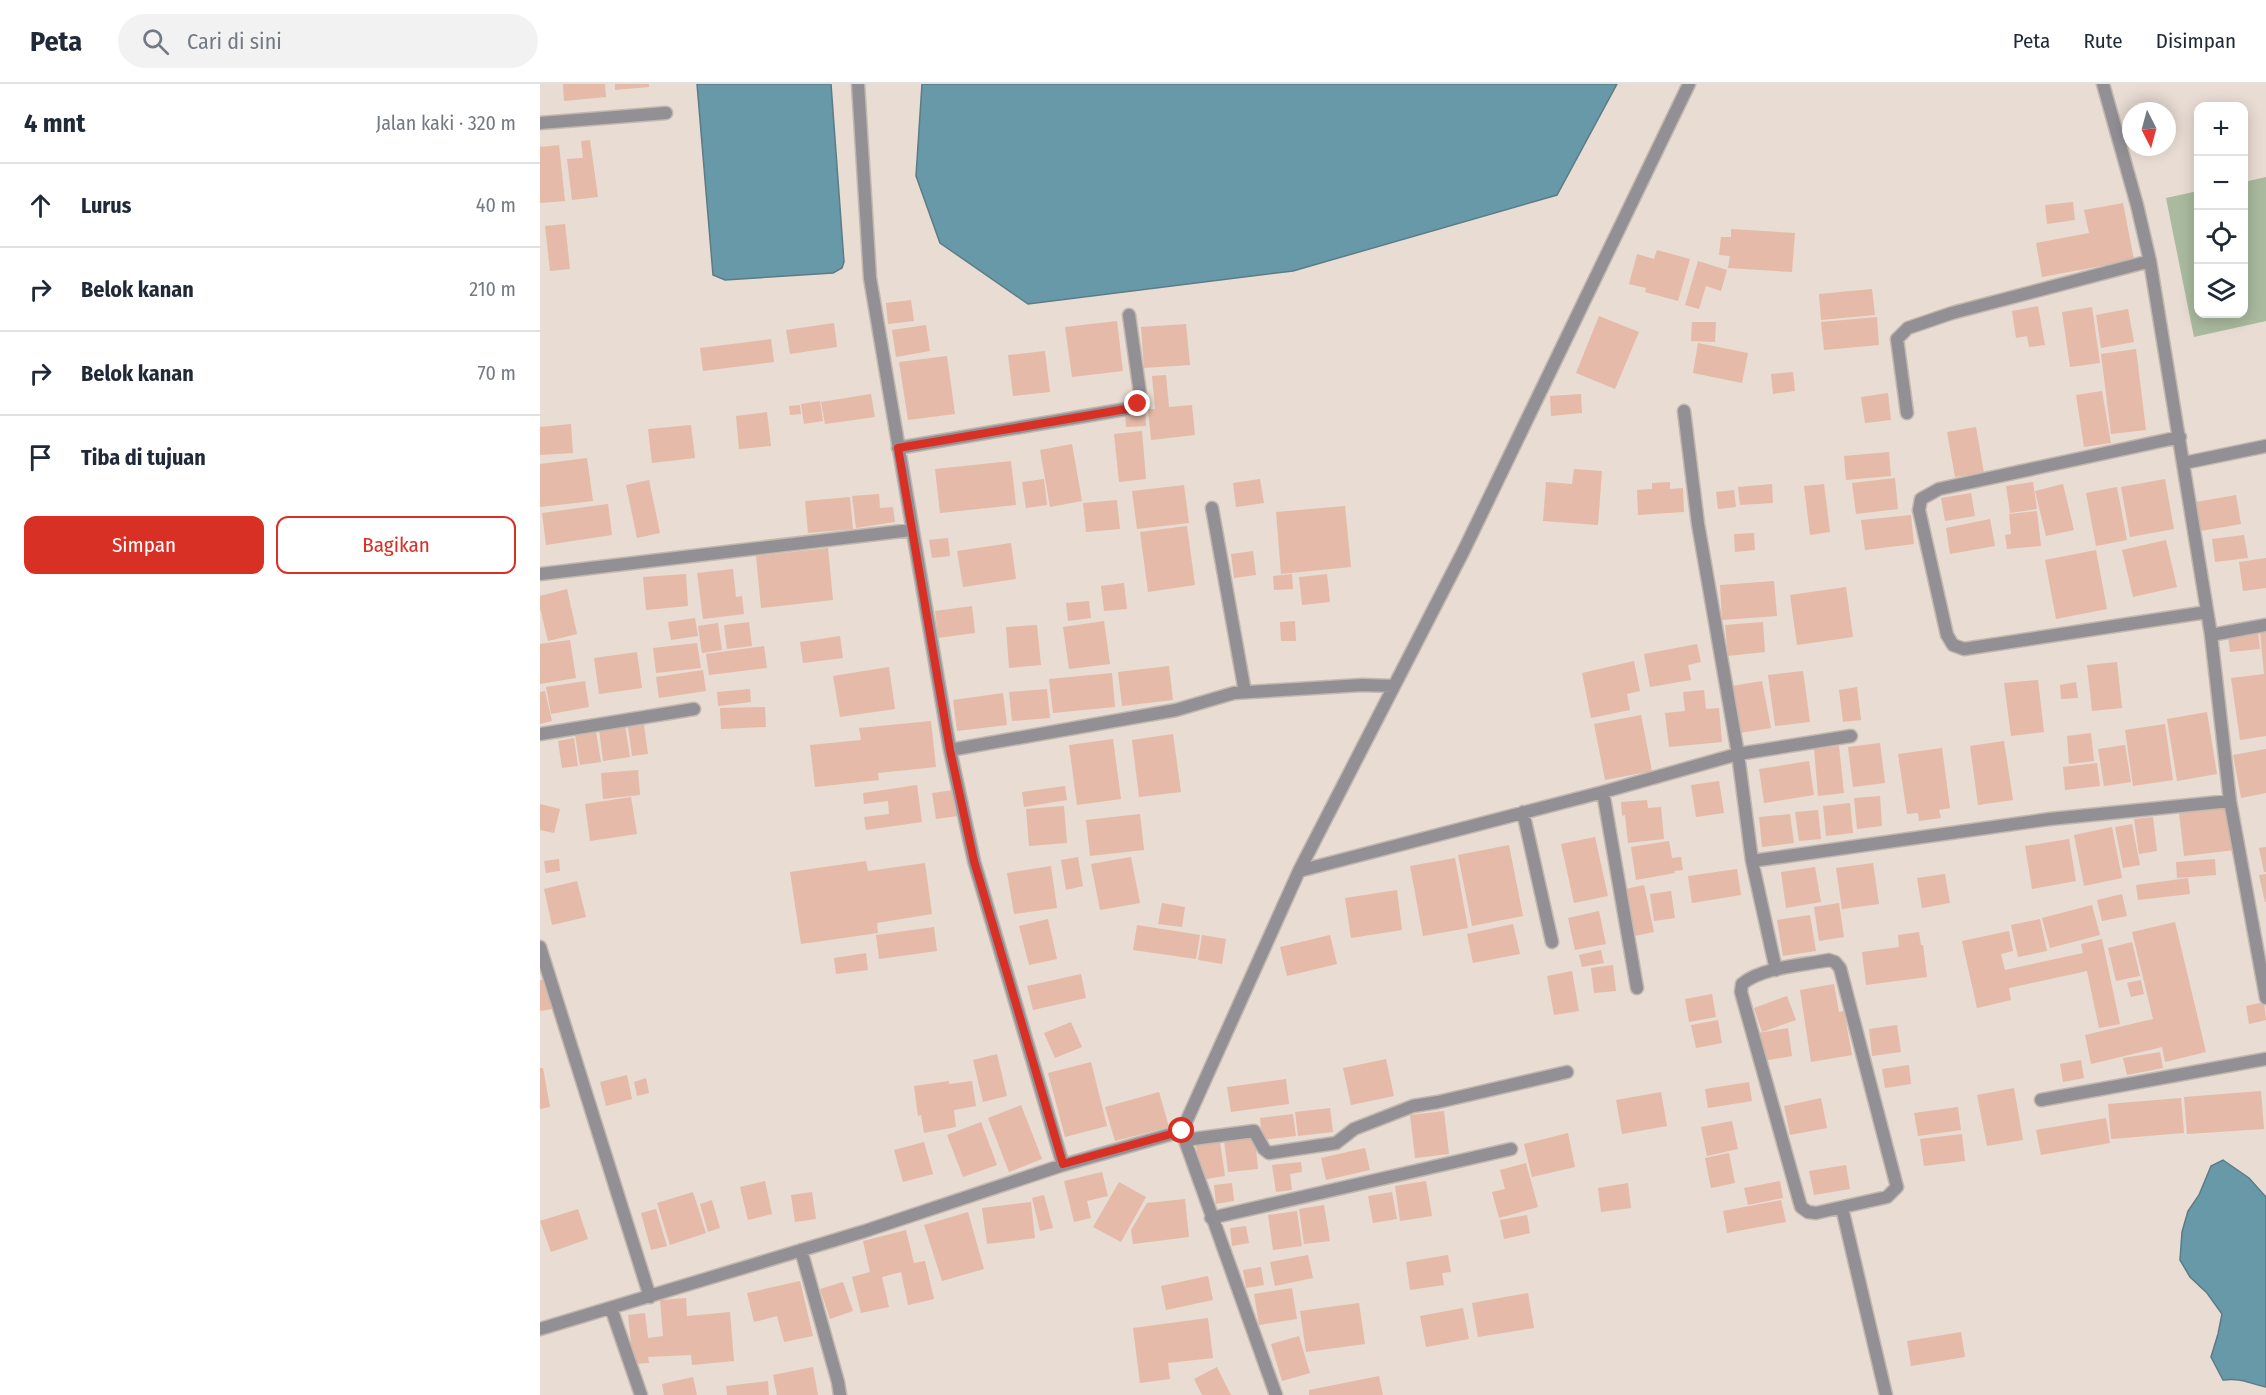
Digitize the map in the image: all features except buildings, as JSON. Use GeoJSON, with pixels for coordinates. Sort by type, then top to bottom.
{"type":"FeatureCollection","features":[{"type":"Feature","properties":{"kind":"street"},"geometry":{"type":"LineString","coordinates":[[858,84],[870,278],[950,750],[974,861],[1063,1164]]}},
{"type":"Feature","properties":{"kind":"street"},"geometry":{"type":"LineString","coordinates":[[1276,1395],[1220,1236],[1211,1218],[1184,1136],[1299,872],[1464,550],[1689,84]]}},
{"type":"Feature","properties":{"kind":"street"},"geometry":{"type":"LineString","coordinates":[[2103,84],[2137,205],[2150,261],[2211,635],[2230,801],[2266,998]]}},
{"type":"Feature","properties":{"kind":"street"},"geometry":{"type":"LineString","coordinates":[[540,123],[666,113]]}},
{"type":"Feature","properties":{"kind":"street"},"geometry":{"type":"LineString","coordinates":[[1906,413],[1897,339],[1908,328],[1952,313],[2150,261]]}},
{"type":"Feature","properties":{"kind":"street"},"geometry":{"type":"LineString","coordinates":[[898,448],[1132,408],[1141,400],[1129,315]]}},
{"type":"Feature","properties":{"kind":"street"},"geometry":{"type":"LineString","coordinates":[[1684,411],[1698,524],[1738,754],[1752,861],[1776,970]]}},
{"type":"Feature","properties":{"kind":"street"},"geometry":{"type":"LineString","coordinates":[[2180,437],[1939,489],[1921,499],[1919,510],[1947,635],[1953,645],[1964,649],[2207,612]]}},
{"type":"Feature","properties":{"kind":"street"},"geometry":{"type":"LineString","coordinates":[[2184,463],[2266,446]]}},
{"type":"Feature","properties":{"kind":"street"},"geometry":{"type":"LineString","coordinates":[[1212,508],[1245,692]]}},
{"type":"Feature","properties":{"kind":"street"},"geometry":{"type":"LineString","coordinates":[[540,574],[911,530]]}},
{"type":"Feature","properties":{"kind":"street"},"geometry":{"type":"LineString","coordinates":[[2211,635],[2266,625]]}},
{"type":"Feature","properties":{"kind":"street"},"geometry":{"type":"LineString","coordinates":[[950,750],[1176,710],[1234,693],[1362,685],[1394,686]]}},
{"type":"Feature","properties":{"kind":"street"},"geometry":{"type":"LineString","coordinates":[[540,734],[694,709]]}},
{"type":"Feature","properties":{"kind":"street"},"geometry":{"type":"LineString","coordinates":[[1299,872],[1738,754],[1851,736]]}},
{"type":"Feature","properties":{"kind":"street"},"geometry":{"type":"LineString","coordinates":[[1603,792],[1637,988]]}},
{"type":"Feature","properties":{"kind":"street"},"geometry":{"type":"LineString","coordinates":[[1752,861],[2050,819],[2230,801]]}},
{"type":"Feature","properties":{"kind":"street"},"geometry":{"type":"LineString","coordinates":[[1523,812],[1552,942]]}},
{"type":"Feature","properties":{"kind":"street"},"geometry":{"type":"LineString","coordinates":[[540,948],[650,1297]]}},
{"type":"Feature","properties":{"kind":"street"},"geometry":{"type":"LineString","coordinates":[[1829,960],[1835,962],[1840,968],[1896,1187],[1887,1197],[1816,1213],[1808,1212],[1801,1207],[1741,992],[1742,984],[1748,979],[1776,970],[1829,960]]}},
{"type":"Feature","properties":{"kind":"street"},"geometry":{"type":"LineString","coordinates":[[2041,1100],[2266,1059]]}},
{"type":"Feature","properties":{"kind":"street"},"geometry":{"type":"LineString","coordinates":[[540,1329],[865,1231],[1063,1164],[1184,1136],[1254,1131],[1264,1149],[1269,1153],[1336,1143],[1354,1129],[1413,1106],[1567,1072]]}},
{"type":"Feature","properties":{"kind":"street"},"geometry":{"type":"LineString","coordinates":[[1211,1218],[1511,1149]]}},
{"type":"Feature","properties":{"kind":"street"},"geometry":{"type":"LineString","coordinates":[[1842,1208],[1887,1395]]}},
{"type":"Feature","properties":{"kind":"street"},"geometry":{"type":"LineString","coordinates":[[801,1250],[840,1395]]}},
{"type":"Feature","properties":{"kind":"street"},"geometry":{"type":"LineString","coordinates":[[611,1308],[641,1395]]}},
{"type":"Feature","properties":{"kind":"green space"},"geometry":{"type":"Polygon","coordinates":[[[2266,177],[2266,321],[2194,337],[2166,198],[2194,192],[2194,318],[2248,318],[2248,181],[2266,177]]]}},
{"type":"Feature","properties":{"kind":"water"},"geometry":{"type":"Polygon","coordinates":[[[697,84],[831,84],[844,262],[842,268],[833,273],[725,280],[713,275],[697,84]]]}},
{"type":"Feature","properties":{"kind":"water"},"geometry":{"type":"Polygon","coordinates":[[[922,84],[1617,84],[1557,195],[1293,271],[1028,304],[940,243],[916,176],[922,84]]]}},
{"type":"Feature","properties":{"kind":"water"},"geometry":{"type":"Polygon","coordinates":[[[2223,1160],[2249,1178],[2266,1197],[2266,1387],[2240,1380],[2223,1380],[2211,1357],[2222,1314],[2207,1293],[2190,1277],[2180,1260],[2182,1232],[2188,1211],[2199,1195],[2211,1166],[2223,1160]]]}},
{"type":"Feature","properties":{"kind":"route"},"geometry":{"type":"LineString","coordinates":[[1138,404],[1132,408],[898,448],[950,750],[974,861],[1063,1164],[1182,1131]]}}]}
